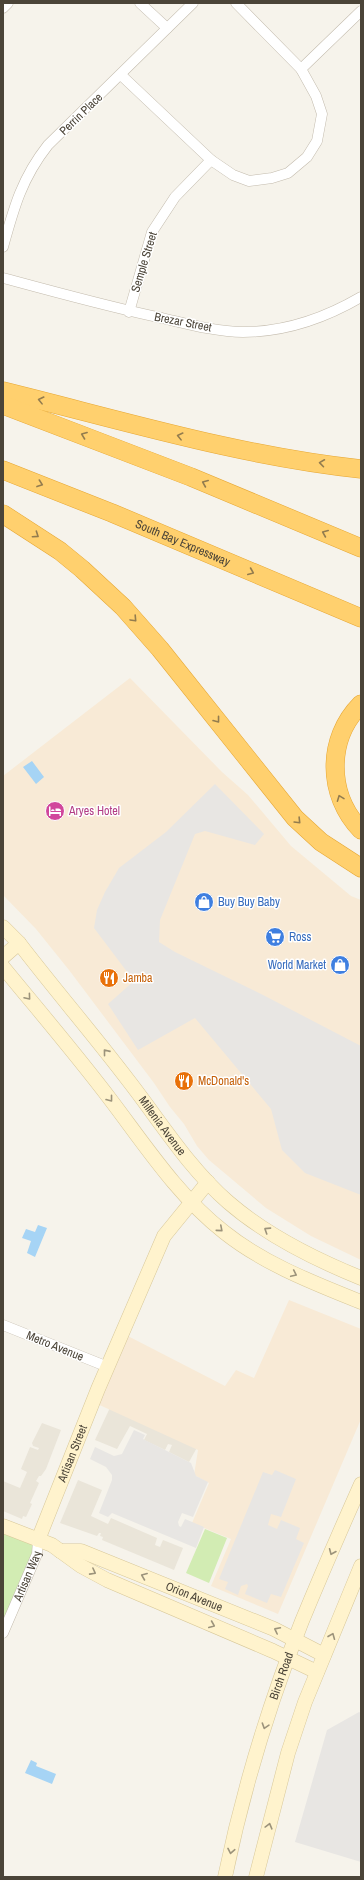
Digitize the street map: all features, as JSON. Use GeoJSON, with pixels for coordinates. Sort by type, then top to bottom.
{"type":"FeatureCollection","features":[{"type":"Feature","properties":{"kind":"highway"},"geometry":{"type":"LineString","coordinates":[[3,391],[201,441],[361,469]]}},
{"type":"Feature","properties":{"kind":"highway"},"geometry":{"type":"LineString","coordinates":[[3,405],[191,477],[361,548]]}},
{"type":"Feature","properties":{"kind":"highway","name":"South Bay Expressway"},"geometry":{"type":"LineString","coordinates":[[3,470],[112,512],[361,618]]}},
{"type":"Feature","properties":{"kind":"highway"},"geometry":{"type":"LineString","coordinates":[[3,514],[60,551],[123,607],[160,649],[295,818],[321,842],[361,868]]}},
{"type":"Feature","properties":{"kind":"highway"},"geometry":{"type":"LineString","coordinates":[[361,704],[353,713],[342,731],[336,750],[334,770],[341,800],[351,818],[361,830]]}},
{"type":"Feature","properties":{"kind":"street"},"geometry":{"type":"LineString","coordinates":[[3,8],[8,3]]}},
{"type":"Feature","properties":{"kind":"street"},"geometry":{"type":"LineString","coordinates":[[140,3],[167,28]]}},
{"type":"Feature","properties":{"kind":"street","name":"Perrin Place"},"geometry":{"type":"LineString","coordinates":[[3,247],[18,196],[34,163],[48,145],[121,75],[150,43],[193,3]]}},
{"type":"Feature","properties":{"kind":"street"},"geometry":{"type":"LineString","coordinates":[[121,75],[211,160],[233,175],[249,181],[272,178],[288,173],[307,157],[317,141],[322,114],[316,96],[301,69],[236,3]]}},
{"type":"Feature","properties":{"kind":"street"},"geometry":{"type":"LineString","coordinates":[[301,69],[361,11]]}},
{"type":"Feature","properties":{"kind":"street","name":"Semple Street"},"geometry":{"type":"LineString","coordinates":[[129,312],[152,232],[175,197],[211,160]]}},
{"type":"Feature","properties":{"kind":"street","name":"Brezar Street"},"geometry":{"type":"LineString","coordinates":[[3,278],[129,312],[224,330],[243,332],[297,325],[324,316],[361,297]]}},
{"type":"Feature","properties":{"kind":"street","name":"Millenia Avenue"},"geometry":{"type":"LineString","coordinates":[[3,926],[128,1080],[194,1168],[227,1201],[243,1215],[278,1237],[301,1250],[361,1278]]}},
{"type":"Feature","properties":{"kind":"street"},"geometry":{"type":"LineString","coordinates":[[3,957],[19,944]]}},
{"type":"Feature","properties":{"kind":"street","name":"Millenia Avenue"},"geometry":{"type":"LineString","coordinates":[[3,967],[100,1086],[176,1185],[191,1202],[225,1233],[259,1255],[307,1280],[361,1302]]}},
{"type":"Feature","properties":{"kind":"street"},"geometry":{"type":"LineString","coordinates":[[108,1367],[164,1236],[208,1182]]}},
{"type":"Feature","properties":{"kind":"street","name":"Metro Avenue"},"geometry":{"type":"LineString","coordinates":[[3,1325],[108,1367]]}},
{"type":"Feature","properties":{"kind":"street","name":"Artisan Street"},"geometry":{"type":"LineString","coordinates":[[38,1540],[108,1367]]}},
{"type":"Feature","properties":{"kind":"street","name":"Birch Road"},"geometry":{"type":"LineString","coordinates":[[225,1877],[233,1840],[259,1744],[288,1658],[361,1484]]}},
{"type":"Feature","properties":{"kind":"street","name":"Orion Avenue"},"geometry":{"type":"LineString","coordinates":[[3,1526],[52,1545],[81,1566],[108,1580],[317,1672]]}},
{"type":"Feature","properties":{"kind":"street","name":"Artisan Way"},"geometry":{"type":"LineString","coordinates":[[3,1633],[36,1554],[38,1540]]}},
{"type":"Feature","properties":{"kind":"street","name":"Orion Avenue"},"geometry":{"type":"LineString","coordinates":[[60,1551],[81,1551],[274,1629],[324,1655]]}},
{"type":"Feature","properties":{"kind":"street"},"geometry":{"type":"LineString","coordinates":[[256,1877],[288,1753],[305,1702],[361,1566]]}},
{"type":"Feature","properties":{"kind":"shaded area"},"geometry":{"type":"Polygon","coordinates":[[[130,678],[222,772],[248,795],[291,846],[351,896],[361,900],[361,1260],[311,1236],[266,1208],[209,1160],[197,1146],[184,1124],[170,1107],[154,1083],[69,970],[36,929],[3,895],[3,776],[130,678]]]}},
{"type":"Feature","properties":{"kind":"shaded area"},"geometry":{"type":"Polygon","coordinates":[[[215,784],[264,834],[255,845],[205,831],[195,834],[160,920],[159,942],[175,952],[265,996],[361,1046],[361,1195],[305,1173],[282,1150],[271,1109],[195,1018],[138,1050],[108,1004],[134,981],[94,928],[97,910],[105,892],[119,868],[166,832],[215,784]]]}},
{"type":"Feature","properties":{"kind":"shaded area"},"geometry":{"type":"Polygon","coordinates":[[[289,1300],[361,1329],[361,1419],[278,1614],[211,1586],[231,1539],[192,1523],[209,1483],[194,1475],[198,1450],[93,1402],[122,1333],[225,1386],[236,1370],[254,1378],[289,1300]]]}},
{"type":"Feature","properties":{"kind":"shaded area"},"geometry":{"type":"Polygon","coordinates":[[[114,1399],[200,1442],[189,1462],[169,1452],[172,1445],[168,1444],[165,1450],[144,1440],[147,1434],[130,1426],[117,1449],[95,1440],[114,1399]]]}},
{"type":"Feature","properties":{"kind":"shaded area"},"geometry":{"type":"Polygon","coordinates":[[[42,1423],[61,1430],[46,1469],[36,1481],[39,1483],[30,1503],[32,1504],[26,1517],[23,1516],[22,1519],[3,1511],[3,1481],[20,1488],[27,1472],[21,1469],[30,1447],[38,1450],[39,1448],[33,1446],[32,1443],[42,1423]]]}},
{"type":"Feature","properties":{"kind":"shaded area"},"geometry":{"type":"Polygon","coordinates":[[[134,1430],[145,1435],[143,1439],[191,1463],[196,1476],[208,1482],[193,1517],[182,1513],[178,1522],[179,1526],[181,1527],[185,1519],[204,1527],[196,1548],[112,1513],[108,1517],[99,1513],[112,1480],[112,1475],[106,1467],[90,1459],[95,1447],[114,1456],[122,1454],[134,1430]]]}},
{"type":"Feature","properties":{"kind":"shaded area"},"geometry":{"type":"Polygon","coordinates":[[[275,1470],[296,1479],[281,1517],[271,1514],[268,1525],[277,1529],[281,1520],[300,1528],[296,1539],[304,1543],[281,1597],[271,1594],[267,1603],[245,1594],[248,1586],[247,1584],[241,1586],[238,1595],[225,1589],[228,1582],[219,1579],[263,1472],[272,1475],[275,1470]]]}},
{"type":"Feature","properties":{"kind":"shaded area"},"geometry":{"type":"Polygon","coordinates":[[[78,1480],[102,1490],[91,1516],[108,1524],[111,1518],[157,1538],[155,1545],[160,1547],[163,1540],[183,1548],[174,1570],[102,1540],[103,1537],[100,1536],[101,1533],[97,1536],[60,1523],[78,1480]]]}},
{"type":"Feature","properties":{"kind":"shaded area"},"geometry":{"type":"Polygon","coordinates":[[[359,1712],[361,1713],[361,1862],[295,1842],[327,1730],[359,1712]]]}},
{"type":"Feature","properties":{"kind":"green space"},"geometry":{"type":"Polygon","coordinates":[[[3,1526],[38,1540],[3,1621],[3,1526]]]}},
{"type":"Feature","properties":{"kind":"green space"},"geometry":{"type":"Polygon","coordinates":[[[205,1529],[227,1538],[209,1583],[186,1573],[205,1529]]]}},
{"type":"Feature","properties":{"kind":"water"},"geometry":{"type":"Polygon","coordinates":[[[32,761],[44,777],[36,784],[23,767],[32,761]]]}},
{"type":"Feature","properties":{"kind":"water"},"geometry":{"type":"Polygon","coordinates":[[[38,1225],[47,1228],[35,1257],[27,1253],[31,1241],[22,1238],[26,1229],[35,1232],[38,1225]]]}},
{"type":"Feature","properties":{"kind":"water"},"geometry":{"type":"Polygon","coordinates":[[[31,1760],[37,1763],[36,1766],[56,1774],[52,1784],[25,1773],[31,1760]]]}},
{"type":"Feature","properties":{"kind":"place","name":"Aryes Hotel"},"geometry":{"type":"Point","coordinates":[55,811]}},
{"type":"Feature","properties":{"kind":"place","name":"Buy Buy Baby"},"geometry":{"type":"Point","coordinates":[204,902]}},
{"type":"Feature","properties":{"kind":"place","name":"Ross"},"geometry":{"type":"Point","coordinates":[275,937]}},
{"type":"Feature","properties":{"kind":"place","name":"World Market"},"geometry":{"type":"Point","coordinates":[340,965]}},
{"type":"Feature","properties":{"kind":"place","name":"Jamba"},"geometry":{"type":"Point","coordinates":[109,978]}},
{"type":"Feature","properties":{"kind":"place","name":"McDonald's"},"geometry":{"type":"Point","coordinates":[184,1081]}}]}
